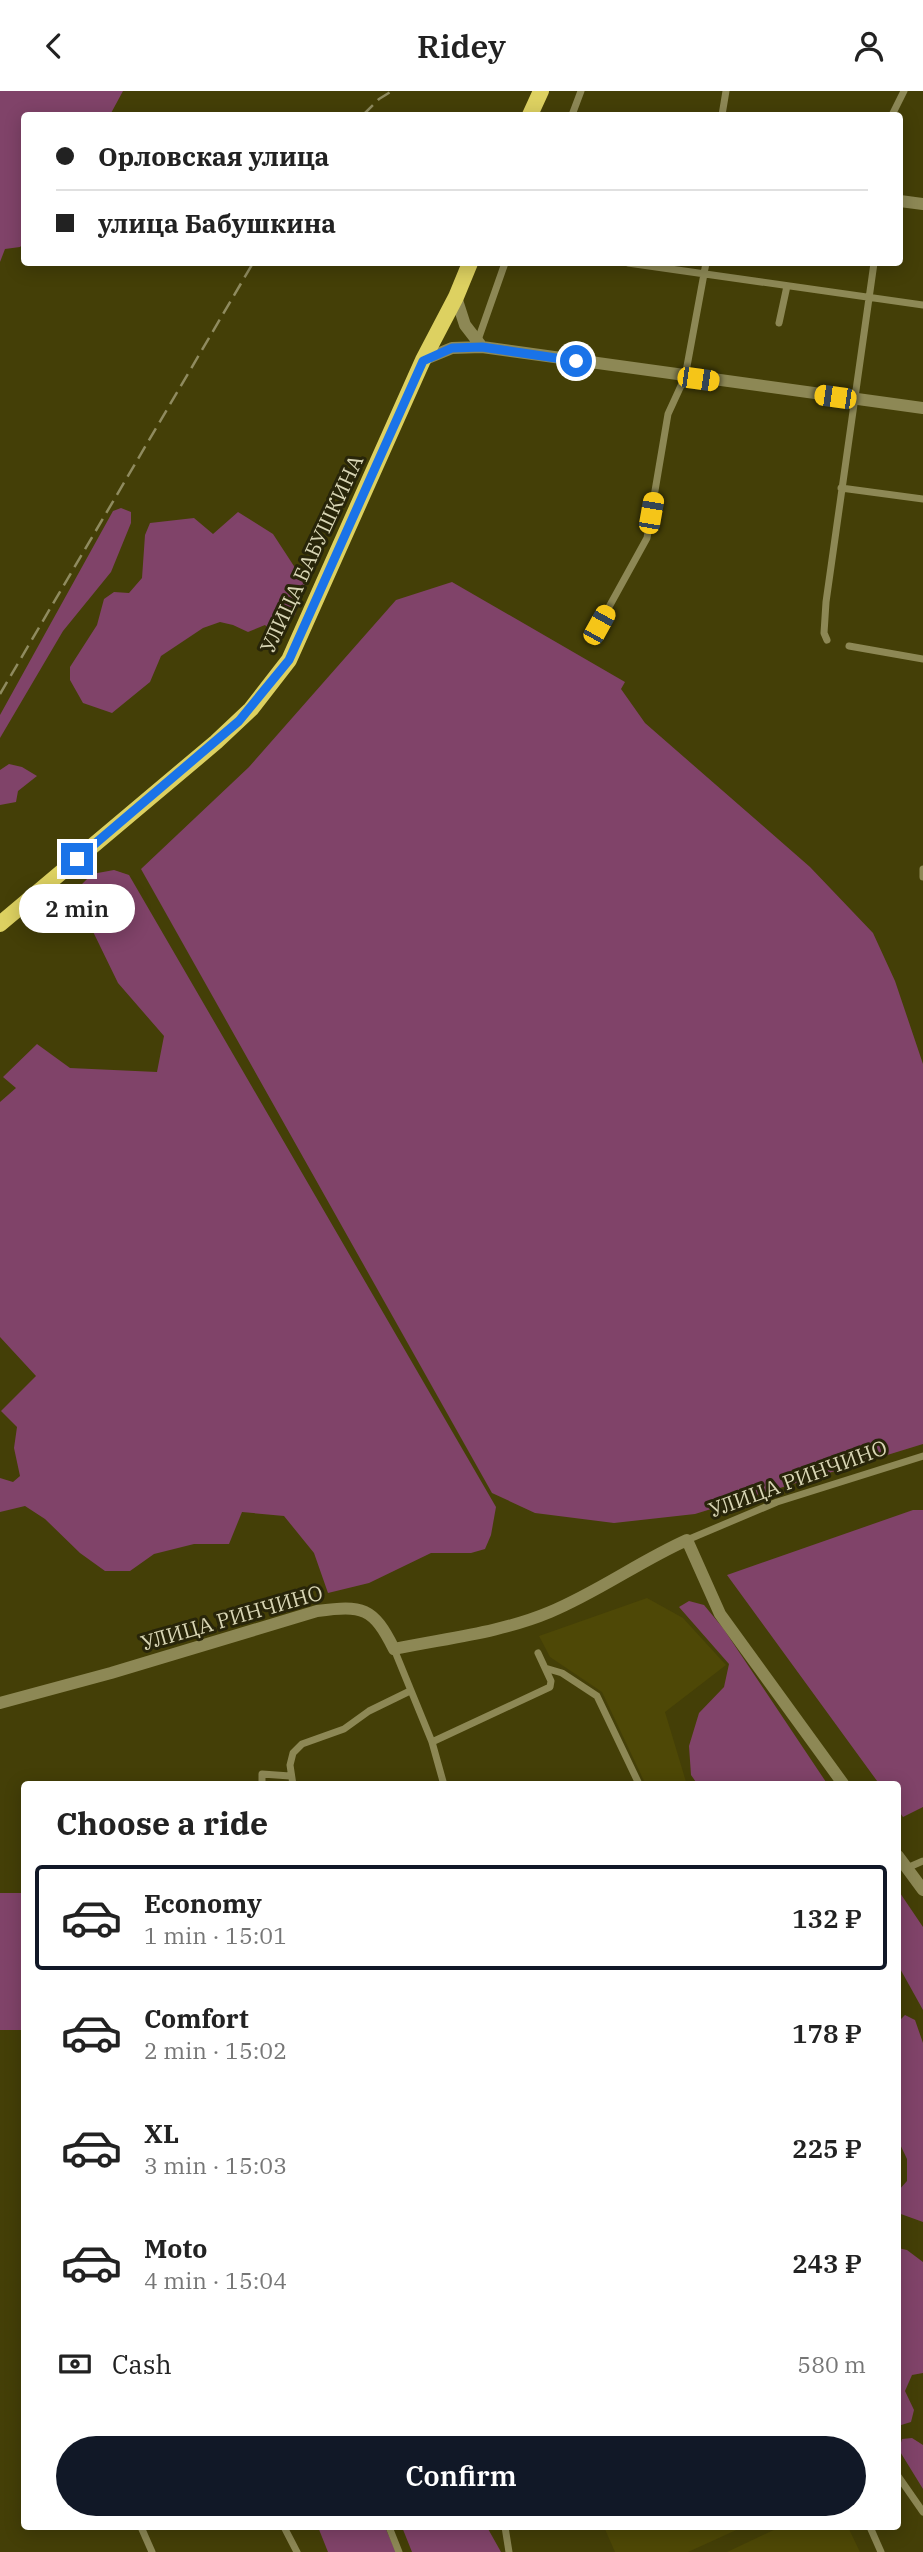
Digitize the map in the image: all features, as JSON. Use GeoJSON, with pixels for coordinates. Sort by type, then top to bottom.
{"type":"FeatureCollection","features":[{"type":"Feature","properties":{"kind":"main road","name":"УЛИЦА БАБУШКИНА"},"geometry":{"type":"LineString","coordinates":[[0,924],[232,728],[251,709],[289,660],[423,361],[469,266]]}},
{"type":"Feature","properties":{"kind":"street"},"geometry":{"type":"LineString","coordinates":[[573,112],[581,91]]}},
{"type":"Feature","properties":{"kind":"street"},"geometry":{"type":"LineString","coordinates":[[722,112],[726,91]]}},
{"type":"Feature","properties":{"kind":"street"},"geometry":{"type":"LineString","coordinates":[[894,112],[904,91]]}},
{"type":"Feature","properties":{"kind":"street"},"geometry":{"type":"LineString","coordinates":[[903,201],[923,204]]}},
{"type":"Feature","properties":{"kind":"street"},"geometry":{"type":"LineString","coordinates":[[480,342],[504,266]]}},
{"type":"Feature","properties":{"kind":"street"},"geometry":{"type":"LineString","coordinates":[[651,266],[923,305]]}},
{"type":"Feature","properties":{"kind":"street"},"geometry":{"type":"LineString","coordinates":[[599,625],[647,538],[668,414],[685,377],[706,266]]}},
{"type":"Feature","properties":{"kind":"street"},"geometry":{"type":"LineString","coordinates":[[827,640],[824,633],[841,488],[874,266]]}},
{"type":"Feature","properties":{"kind":"street"},"geometry":{"type":"LineString","coordinates":[[779,323],[787,286]]}},
{"type":"Feature","properties":{"kind":"street"},"geometry":{"type":"LineString","coordinates":[[456,297],[465,325],[480,342]]}},
{"type":"Feature","properties":{"kind":"street"},"geometry":{"type":"LineString","coordinates":[[423,361],[452,348],[480,342],[685,377],[923,408]]}},
{"type":"Feature","properties":{"kind":"street"},"geometry":{"type":"LineString","coordinates":[[841,488],[923,499]]}},
{"type":"Feature","properties":{"kind":"street"},"geometry":{"type":"LineString","coordinates":[[849,646],[923,659]]}},
{"type":"Feature","properties":{"kind":"street"},"geometry":{"type":"LineString","coordinates":[[923,869],[923,877]]}},
{"type":"Feature","properties":{"kind":"street","name":"УЛИЦА РИНЧИНО"},"geometry":{"type":"LineString","coordinates":[[0,1703],[317,1612],[346,1607],[372,1615],[380,1623],[394,1650],[521,1623],[601,1587],[654,1555],[777,1502],[923,1456]]}},
{"type":"Feature","properties":{"kind":"street"},"geometry":{"type":"LineString","coordinates":[[687,1540],[719,1614],[841,1781]]}},
{"type":"Feature","properties":{"kind":"street"},"geometry":{"type":"LineString","coordinates":[[394,1650],[432,1742],[443,1781]]}},
{"type":"Feature","properties":{"kind":"street"},"geometry":{"type":"LineString","coordinates":[[432,1742],[550,1687],[551,1681],[538,1653]]}},
{"type":"Feature","properties":{"kind":"street"},"geometry":{"type":"LineString","coordinates":[[545,1668],[562,1673],[597,1696],[638,1781]]}},
{"type":"Feature","properties":{"kind":"street"},"geometry":{"type":"LineString","coordinates":[[292,1781],[290,1765],[293,1753],[302,1744],[344,1729],[369,1711],[410,1691]]}},
{"type":"Feature","properties":{"kind":"street"},"geometry":{"type":"LineString","coordinates":[[262,1781],[262,1774],[290,1776]]}},
{"type":"Feature","properties":{"kind":"street"},"geometry":{"type":"LineString","coordinates":[[901,1860],[923,1889]]}},
{"type":"Feature","properties":{"kind":"street"},"geometry":{"type":"LineString","coordinates":[[907,1868],[923,1861]]}},
{"type":"Feature","properties":{"kind":"street"},"geometry":{"type":"LineString","coordinates":[[901,2480],[923,2512]]}},
{"type":"Feature","properties":{"kind":"street"},"geometry":{"type":"LineString","coordinates":[[142,2530],[152,2552]]}},
{"type":"Feature","properties":{"kind":"street"},"geometry":{"type":"LineString","coordinates":[[286,2530],[297,2552]]}},
{"type":"Feature","properties":{"kind":"street"},"geometry":{"type":"LineString","coordinates":[[390,2530],[399,2552]]}},
{"type":"Feature","properties":{"kind":"street"},"geometry":{"type":"LineString","coordinates":[[505,2530],[509,2552]]}},
{"type":"Feature","properties":{"kind":"street"},"geometry":{"type":"LineString","coordinates":[[871,2530],[881,2552]]}},
{"type":"Feature","properties":{"kind":"shaded area"},"geometry":{"type":"Polygon","coordinates":[[[0,91],[123,91],[112,112],[21,112],[21,246],[5,249],[0,262],[0,91]]]}},
{"type":"Feature","properties":{"kind":"shaded area"},"geometry":{"type":"Polygon","coordinates":[[[121,508],[131,512],[131,523],[111,572],[63,631],[0,738],[0,715],[113,511],[121,508]]]}},
{"type":"Feature","properties":{"kind":"shaded area"},"geometry":{"type":"Polygon","coordinates":[[[238,512],[273,534],[305,583],[295,615],[273,633],[265,625],[248,632],[220,622],[203,628],[161,656],[150,682],[112,713],[83,703],[70,680],[70,667],[97,625],[104,599],[114,592],[129,593],[142,578],[145,535],[150,523],[194,518],[213,534],[238,512]]]}},
{"type":"Feature","properties":{"kind":"shaded area"},"geometry":{"type":"Polygon","coordinates":[[[452,582],[625,682],[621,689],[645,723],[810,867],[873,933],[895,981],[923,1064],[923,1444],[695,1514],[614,1523],[535,1513],[492,1493],[141,869],[249,767],[396,600],[452,582]]]}},
{"type":"Feature","properties":{"kind":"shaded area"},"geometry":{"type":"Polygon","coordinates":[[[9,764],[22,767],[37,776],[18,791],[16,802],[0,805],[0,770],[9,764]]]}},
{"type":"Feature","properties":{"kind":"shaded area"},"geometry":{"type":"Polygon","coordinates":[[[114,870],[129,875],[496,1507],[491,1535],[485,1549],[471,1553],[431,1553],[369,1583],[328,1593],[314,1553],[284,1516],[242,1512],[229,1544],[194,1544],[154,1554],[130,1571],[105,1571],[80,1553],[45,1519],[25,1506],[0,1512],[0,1478],[13,1482],[20,1476],[14,1448],[17,1427],[1,1411],[36,1376],[0,1337],[0,1102],[16,1088],[3,1077],[37,1044],[70,1068],[157,1072],[164,1036],[118,983],[82,909],[78,888],[92,874],[114,870]]]}},
{"type":"Feature","properties":{"kind":"shaded area"},"geometry":{"type":"Polygon","coordinates":[[[913,1510],[923,1510],[923,1807],[903,1817],[901,1781],[877,1781],[727,1575],[913,1510]]]}},
{"type":"Feature","properties":{"kind":"shaded area"},"geometry":{"type":"Polygon","coordinates":[[[647,1598],[683,1618],[726,1665],[665,1712],[686,1781],[644,1781],[602,1692],[550,1657],[539,1636],[647,1598]]]}},
{"type":"Feature","properties":{"kind":"shaded area"},"geometry":{"type":"Polygon","coordinates":[[[689,1601],[704,1605],[723,1628],[825,1781],[695,1781],[691,1775],[689,1746],[699,1713],[724,1687],[729,1664],[679,1607],[689,1601]]]}},
{"type":"Feature","properties":{"kind":"shaded area"},"geometry":{"type":"Polygon","coordinates":[[[0,1893],[21,1893],[21,2030],[0,2030],[0,1893]]]}},
{"type":"Feature","properties":{"kind":"shaded area"},"geometry":{"type":"Polygon","coordinates":[[[901,1894],[923,1927],[923,2010],[901,1970],[901,1894]]]}},
{"type":"Feature","properties":{"kind":"shaded area"},"geometry":{"type":"Polygon","coordinates":[[[905,2015],[915,2020],[923,2043],[923,2222],[901,2214],[901,2188],[907,2181],[907,2159],[901,2146],[901,2019],[905,2015]]]}},
{"type":"Feature","properties":{"kind":"shaded area"},"geometry":{"type":"Polygon","coordinates":[[[901,2249],[923,2262],[923,2373],[912,2375],[905,2391],[914,2410],[911,2422],[901,2425],[901,2249]]]}},
{"type":"Feature","properties":{"kind":"shaded area"},"geometry":{"type":"Polygon","coordinates":[[[912,2438],[923,2445],[923,2489],[901,2453],[902,2439],[912,2438]]]}},
{"type":"Feature","properties":{"kind":"shaded area"},"geometry":{"type":"Polygon","coordinates":[[[319,2530],[386,2530],[396,2552],[328,2552],[319,2530]]]}},
{"type":"Feature","properties":{"kind":"shaded area"},"geometry":{"type":"Polygon","coordinates":[[[403,2530],[489,2530],[501,2552],[412,2552],[403,2530]]]}},
{"type":"Feature","properties":{"kind":"shaded area"},"geometry":{"type":"Polygon","coordinates":[[[605,2530],[736,2530],[688,2552],[615,2552],[605,2530]]]}},
{"type":"Feature","properties":{"kind":"shaded area"},"geometry":{"type":"Polygon","coordinates":[[[774,2530],[849,2530],[860,2552],[727,2552],[774,2530]]]}},
{"type":"Feature","properties":{"kind":"railway"},"geometry":{"type":"LineString","coordinates":[[366,112],[392,91]]}},
{"type":"Feature","properties":{"kind":"railway"},"geometry":{"type":"LineString","coordinates":[[0,694],[251,266]]}},
{"type":"Feature","properties":{"kind":"route"},"geometry":{"type":"LineString","coordinates":[[77,859],[239,721],[289,660],[423,361],[452,348],[482,347],[576,361]]}}]}
